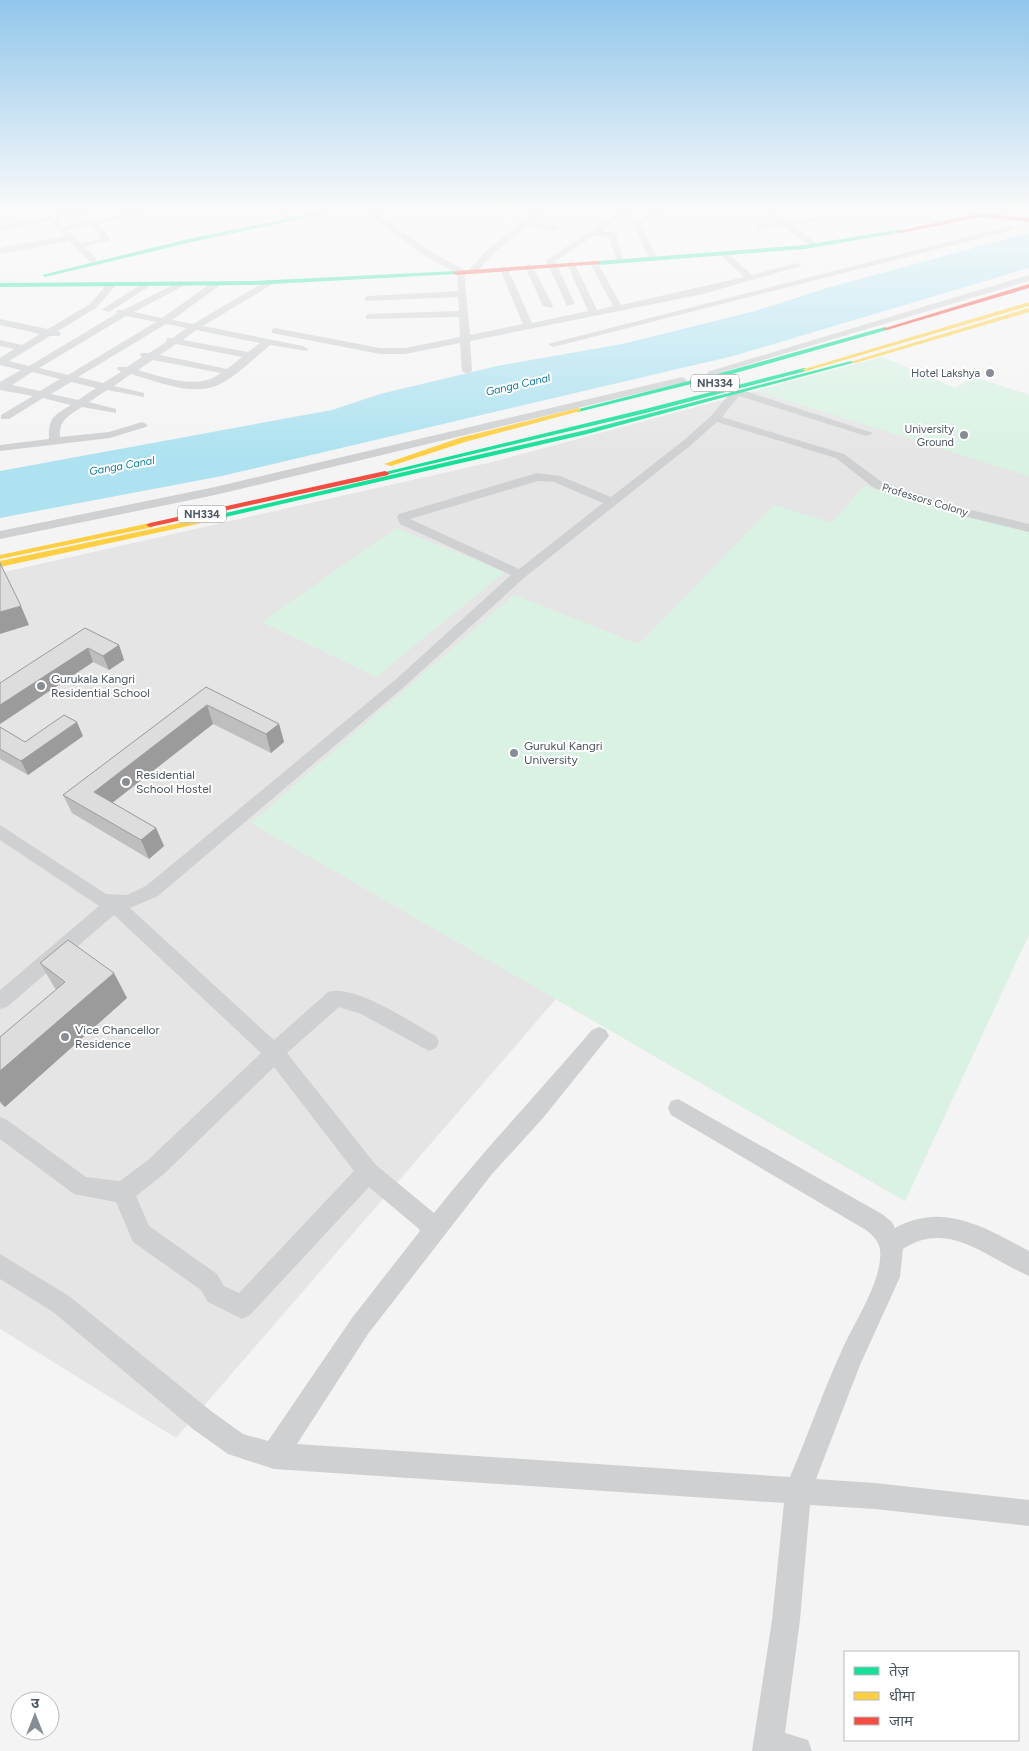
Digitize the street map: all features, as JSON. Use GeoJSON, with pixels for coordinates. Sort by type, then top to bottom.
{"type":"FeatureCollection","features":[{"type":"Feature","properties":{"kind":"main road"},"geometry":{"type":"LineString","coordinates":[[388,464],[479,435],[699,381],[1010,292]]}},
{"type":"Feature","properties":{"kind":"main road","name":"NH334"},"geometry":{"type":"LineString","coordinates":[[0,546],[388,464],[630,407],[1029,294]]}},
{"type":"Feature","properties":{"kind":"main road","name":"NH334"},"geometry":{"type":"LineString","coordinates":[[0,558],[403,470],[734,389],[936,333],[1029,304]]}},
{"type":"Feature","properties":{"kind":"main road"},"geometry":{"type":"LineString","coordinates":[[0,564],[501,454],[738,393],[954,334],[1029,310]]}},
{"type":"Feature","properties":{"kind":"street"},"geometry":{"type":"LineString","coordinates":[[0,362],[93,306],[105,292]]}},
{"type":"Feature","properties":{"kind":"street"},"geometry":{"type":"LineString","coordinates":[[93,318],[135,292]]}},
{"type":"Feature","properties":{"kind":"street"},"geometry":{"type":"LineString","coordinates":[[1,386],[124,313],[167,292]]}},
{"type":"Feature","properties":{"kind":"street"},"geometry":{"type":"LineString","coordinates":[[5,417],[164,321],[205,292]]}},
{"type":"Feature","properties":{"kind":"street"},"geometry":{"type":"LineString","coordinates":[[56,440],[56,422],[80,403],[195,327],[254,292]]}},
{"type":"Feature","properties":{"kind":"street"},"geometry":{"type":"LineString","coordinates":[[514,292],[529,328]]}},
{"type":"Feature","properties":{"kind":"street"},"geometry":{"type":"LineString","coordinates":[[541,292],[548,306]]}},
{"type":"Feature","properties":{"kind":"street"},"geometry":{"type":"LineString","coordinates":[[564,292],[570,304]]}},
{"type":"Feature","properties":{"kind":"street"},"geometry":{"type":"LineString","coordinates":[[584,292],[594,314]]}},
{"type":"Feature","properties":{"kind":"street"},"geometry":{"type":"LineString","coordinates":[[610,292],[619,309]]}},
{"type":"Feature","properties":{"kind":"street"},"geometry":{"type":"LineString","coordinates":[[275,331],[393,352],[529,328],[700,292]]}},
{"type":"Feature","properties":{"kind":"street"},"geometry":{"type":"LineString","coordinates":[[553,344],[759,292]]}},
{"type":"Feature","properties":{"kind":"street"},"geometry":{"type":"LineString","coordinates":[[0,535],[224,489],[724,369],[983,292]]}},
{"type":"Feature","properties":{"kind":"street"},"geometry":{"type":"LineString","coordinates":[[368,298],[462,294],[467,371]]}},
{"type":"Feature","properties":{"kind":"street"},"geometry":{"type":"LineString","coordinates":[[107,309],[303,349]]}},
{"type":"Feature","properties":{"kind":"street"},"geometry":{"type":"LineString","coordinates":[[369,318],[462,314]]}},
{"type":"Feature","properties":{"kind":"street"},"geometry":{"type":"LineString","coordinates":[[0,322],[79,339]]}},
{"type":"Feature","properties":{"kind":"street"},"geometry":{"type":"LineString","coordinates":[[142,334],[251,356]]}},
{"type":"Feature","properties":{"kind":"street"},"geometry":{"type":"LineString","coordinates":[[162,383],[230,334]]}},
{"type":"Feature","properties":{"kind":"street"},"geometry":{"type":"LineString","coordinates":[[95,363],[130,371],[162,383],[200,386],[215,383],[268,342]]}},
{"type":"Feature","properties":{"kind":"street"},"geometry":{"type":"LineString","coordinates":[[0,343],[23,348]]}},
{"type":"Feature","properties":{"kind":"street"},"geometry":{"type":"LineString","coordinates":[[118,349],[229,372]]}},
{"type":"Feature","properties":{"kind":"street"},"geometry":{"type":"LineString","coordinates":[[0,362],[140,395]]}},
{"type":"Feature","properties":{"kind":"street"},"geometry":{"type":"LineString","coordinates":[[1,386],[112,411]]}},
{"type":"Feature","properties":{"kind":"street"},"geometry":{"type":"LineString","coordinates":[[0,831],[101,900],[114,904],[135,901],[152,891],[400,683],[520,574],[610,501],[687,443],[716,418],[738,393],[867,433]]}},
{"type":"Feature","properties":{"kind":"street","name":"Professors Colony"},"geometry":{"type":"LineString","coordinates":[[716,418],[840,456],[852,463],[866,479],[878,485],[967,513],[1029,528]]}},
{"type":"Feature","properties":{"kind":"street"},"geometry":{"type":"LineString","coordinates":[[0,448],[110,434],[142,425]]}},
{"type":"Feature","properties":{"kind":"street"},"geometry":{"type":"LineString","coordinates":[[520,574],[410,524],[404,521],[403,517],[537,477],[556,479],[610,501]]}},
{"type":"Feature","properties":{"kind":"street"},"geometry":{"type":"LineString","coordinates":[[0,1001],[114,904]]}},
{"type":"Feature","properties":{"kind":"street"},"geometry":{"type":"LineString","coordinates":[[114,904],[275,1053],[368,1172],[426,1220],[432,1234]]}},
{"type":"Feature","properties":{"kind":"street"},"geometry":{"type":"LineString","coordinates":[[0,1127],[82,1187],[123,1192],[156,1167],[335,998],[341,998],[429,1042]]}},
{"type":"Feature","properties":{"kind":"street"},"geometry":{"type":"LineString","coordinates":[[274,1456],[360,1326],[484,1167],[599,1036]]}},
{"type":"Feature","properties":{"kind":"street"},"geometry":{"type":"LineString","coordinates":[[678,1108],[874,1222],[884,1230],[891,1244],[892,1258],[888,1277],[850,1360],[798,1491],[786,1620],[767,1751]]}},
{"type":"Feature","properties":{"kind":"street"},"geometry":{"type":"LineString","coordinates":[[123,1192],[141,1234],[209,1282],[216,1294],[242,1307],[368,1172]]}},
{"type":"Feature","properties":{"kind":"street"},"geometry":{"type":"LineString","coordinates":[[891,1244],[902,1236],[924,1227],[939,1226],[990,1243],[1029,1264]]}},
{"type":"Feature","properties":{"kind":"street"},"geometry":{"type":"LineString","coordinates":[[0,1266],[60,1304],[216,1430],[238,1444],[274,1456],[875,1496],[1029,1513]]}},
{"type":"Feature","properties":{"kind":"street"},"geometry":{"type":"LineString","coordinates":[[771,1751],[786,1747],[796,1751]]}},
{"type":"Feature","properties":{"kind":"shaded area","name":"Gurukul Kangri University"},"geometry":{"type":"Polygon","coordinates":[[[882,357],[955,388],[974,377],[1029,395],[1029,934],[905,1201],[556,999],[176,1438],[0,1329],[0,573],[492,462],[882,357]]]}},
{"type":"Feature","properties":{"kind":"green space","name":"University Ground"},"geometry":{"type":"Polygon","coordinates":[[[882,357],[955,388],[974,377],[1029,395],[1029,476],[756,391],[882,357]]]}},
{"type":"Feature","properties":{"kind":"green space"},"geometry":{"type":"Polygon","coordinates":[[[864,486],[1029,532],[1029,934],[905,1201],[251,823],[514,595],[639,644],[774,505],[832,523],[864,486]]]}},
{"type":"Feature","properties":{"kind":"green space"},"geometry":{"type":"Polygon","coordinates":[[[396,528],[505,572],[376,677],[262,622],[396,528]]]}},
{"type":"Feature","properties":{"kind":"water","name":"Ganga Canal"},"geometry":{"type":"Polygon","coordinates":[[[815,292],[949,292],[733,356],[222,476],[0,518],[0,471],[332,410],[380,394],[497,366],[622,344],[755,311],[815,292]]]}},
{"type":"Feature","properties":{"kind":"building"},"geometry":{"type":"Polygon","coordinates":[[[0,563],[21,606],[0,612],[0,563]]]}},
{"type":"Feature","properties":{"kind":"building"},"geometry":{"type":"Polygon","coordinates":[[[85,628],[119,645],[103,656],[88,648],[0,705],[0,683],[85,628]]]}},
{"type":"Feature","properties":{"kind":"building"},"geometry":{"type":"Polygon","coordinates":[[[206,687],[279,724],[266,734],[207,705],[94,792],[156,828],[141,840],[63,795],[206,687]]]}},
{"type":"Feature","properties":{"kind":"building"},"geometry":{"type":"Polygon","coordinates":[[[64,715],[77,722],[21,761],[0,749],[0,727],[25,742],[64,715]]]}},
{"type":"Feature","properties":{"kind":"building"},"geometry":{"type":"Polygon","coordinates":[[[68,940],[114,973],[0,1071],[0,1037],[65,982],[40,963],[68,940]]]}},
{"type":"Feature","properties":{"kind":"traffic: fast"},"geometry":{"type":"LineString","coordinates":[[578,410],[730,373],[885,329]]}},
{"type":"Feature","properties":{"kind":"traffic: fast"},"geometry":{"type":"LineString","coordinates":[[208,519],[587,432],[853,362]]}},
{"type":"Feature","properties":{"kind":"traffic: fast"},"geometry":{"type":"LineString","coordinates":[[385,473],[646,411],[804,370]]}},
{"type":"Feature","properties":{"kind":"traffic: slow"},"geometry":{"type":"LineString","coordinates":[[804,370],[1029,304]]}},
{"type":"Feature","properties":{"kind":"traffic: slow"},"geometry":{"type":"LineString","coordinates":[[853,362],[1029,310]]}},
{"type":"Feature","properties":{"kind":"traffic: slow"},"geometry":{"type":"LineString","coordinates":[[388,464],[462,440],[578,410]]}},
{"type":"Feature","properties":{"kind":"traffic: slow"},"geometry":{"type":"LineString","coordinates":[[0,564],[208,519]]}},
{"type":"Feature","properties":{"kind":"traffic: slow"},"geometry":{"type":"LineString","coordinates":[[0,557],[150,525]]}},
{"type":"Feature","properties":{"kind":"traffic: jam"},"geometry":{"type":"LineString","coordinates":[[885,329],[1010,292]]}},
{"type":"Feature","properties":{"kind":"traffic: jam"},"geometry":{"type":"LineString","coordinates":[[150,525],[385,473]]}},
{"type":"Feature","properties":{"kind":"place","name":"Hotel Lakshya"},"geometry":{"type":"Point","coordinates":[990,373]}},
{"type":"Feature","properties":{"kind":"place","name":"University Ground"},"geometry":{"type":"Point","coordinates":[964,435]}},
{"type":"Feature","properties":{"kind":"place","name":"Gurukala Kangri Residential School"},"geometry":{"type":"Point","coordinates":[41,686]}},
{"type":"Feature","properties":{"kind":"place","name":"Gurukul Kangri University"},"geometry":{"type":"Point","coordinates":[514,753]}},
{"type":"Feature","properties":{"kind":"place","name":"Residential School Hostel"},"geometry":{"type":"Point","coordinates":[126,782]}},
{"type":"Feature","properties":{"kind":"place","name":"Vice Chancellor Residence"},"geometry":{"type":"Point","coordinates":[65,1037]}}]}
